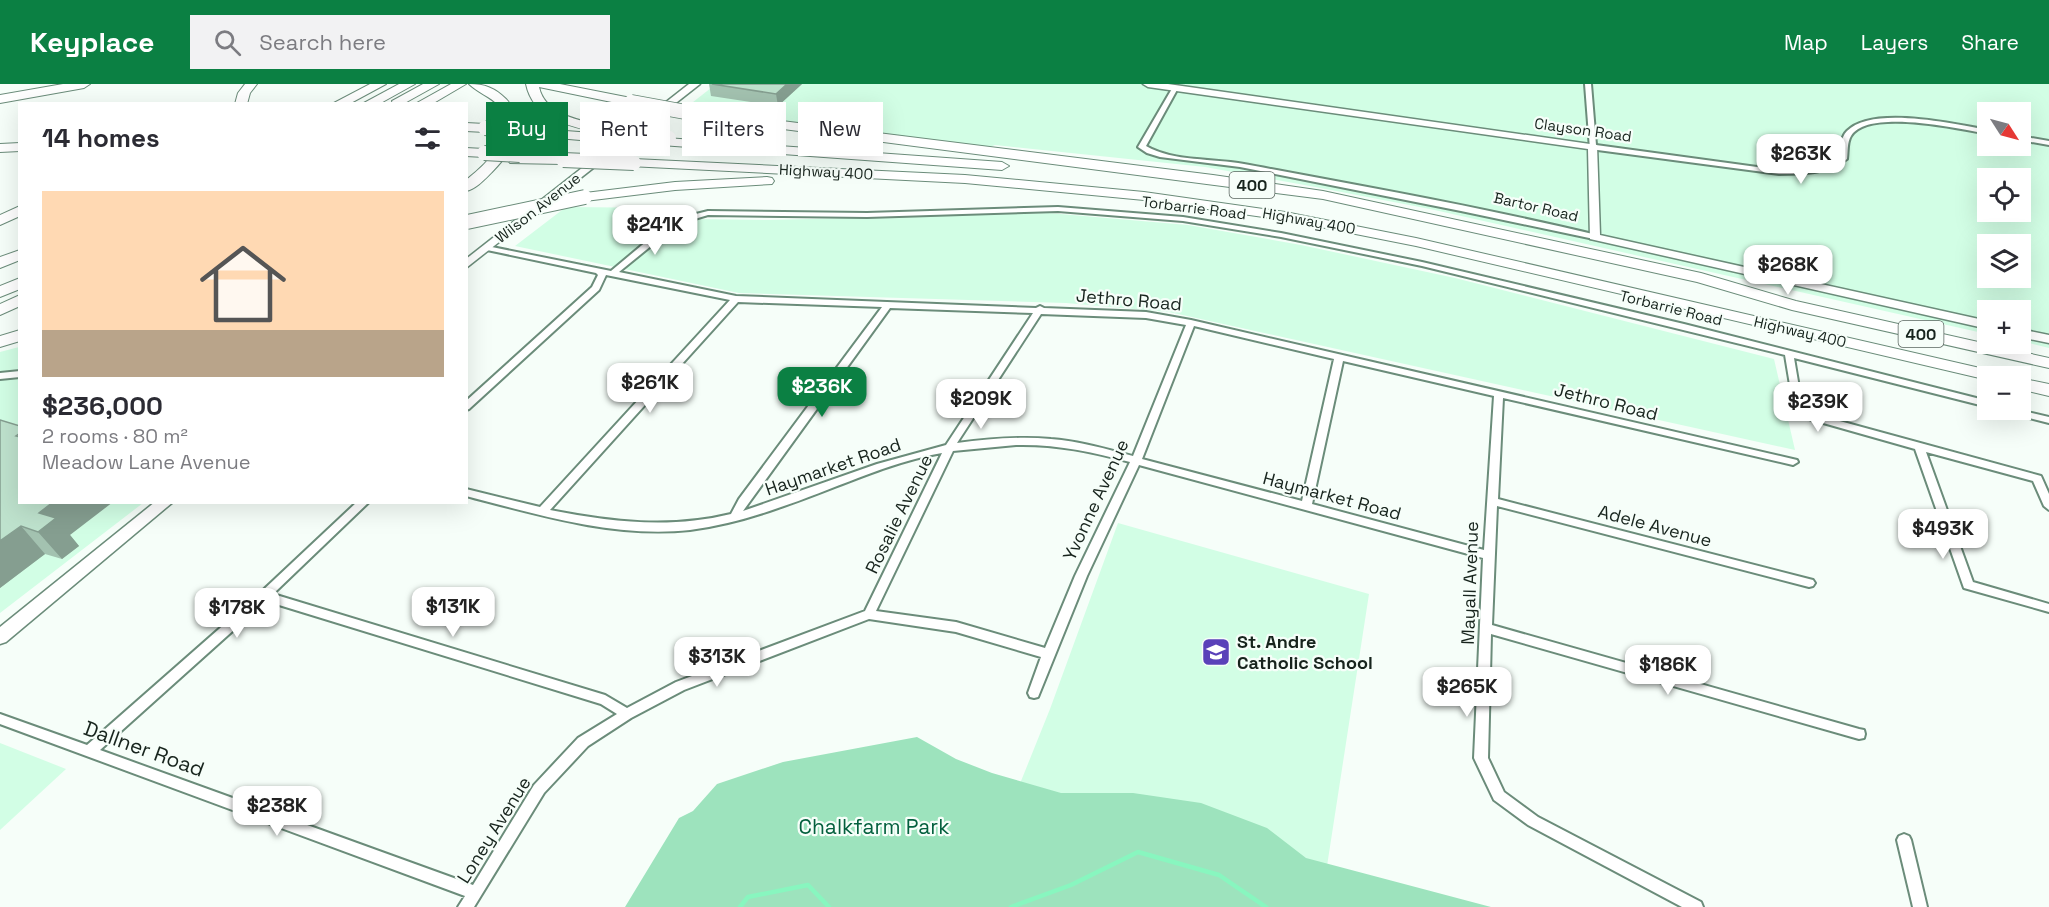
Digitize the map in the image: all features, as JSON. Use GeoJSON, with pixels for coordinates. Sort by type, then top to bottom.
{"type":"FeatureCollection","features":[{"type":"Feature","properties":{"kind":"highway"},"geometry":{"type":"LineString","coordinates":[[0,93],[44,84]]}},
{"type":"Feature","properties":{"kind":"highway"},"geometry":{"type":"LineString","coordinates":[[0,99],[84,84]]}},
{"type":"Feature","properties":{"kind":"highway"},"geometry":{"type":"LineString","coordinates":[[242,102],[244,93],[251,84]]}},
{"type":"Feature","properties":{"kind":"highway"},"geometry":{"type":"LineString","coordinates":[[342,102],[380,84]]}},
{"type":"Feature","properties":{"kind":"highway"},"geometry":{"type":"LineString","coordinates":[[372,102],[409,84]]}},
{"type":"Feature","properties":{"kind":"highway"},"geometry":{"type":"LineString","coordinates":[[396,102],[433,84]]}},
{"type":"Feature","properties":{"kind":"highway"},"geometry":{"type":"LineString","coordinates":[[425,102],[460,84]]}},
{"type":"Feature","properties":{"kind":"highway"},"geometry":{"type":"LineString","coordinates":[[532,84],[538,102],[552,114],[580,126]]}},
{"type":"Feature","properties":{"kind":"highway","name":"Highway 400"},"geometry":{"type":"LineString","coordinates":[[542,84],[702,115],[1213,179],[1323,195],[1689,275],[1792,305],[2049,363]]}},
{"type":"Feature","properties":{"kind":"highway"},"geometry":{"type":"LineString","coordinates":[[468,186],[481,176],[500,156],[507,144],[512,123],[511,113],[505,103],[477,85]]}},
{"type":"Feature","properties":{"kind":"highway"},"geometry":{"type":"LineString","coordinates":[[468,127],[527,132],[580,133]]}},
{"type":"Feature","properties":{"kind":"highway"},"geometry":{"type":"LineString","coordinates":[[670,140],[1122,176],[1321,203],[1792,305]]}},
{"type":"Feature","properties":{"kind":"highway"},"geometry":{"type":"LineString","coordinates":[[0,148],[18,147]]}},
{"type":"Feature","properties":{"kind":"highway","name":"Highway 400"},"geometry":{"type":"LineString","coordinates":[[474,155],[899,175],[1221,206],[1341,226],[1977,372]]}},
{"type":"Feature","properties":{"kind":"highway"},"geometry":{"type":"LineString","coordinates":[[468,222],[585,197],[641,188],[719,182],[784,181],[1029,186]]}},
{"type":"Feature","properties":{"kind":"highway"},"geometry":{"type":"LineString","coordinates":[[0,221],[18,211]]}},
{"type":"Feature","properties":{"kind":"highway"},"geometry":{"type":"LineString","coordinates":[[0,263],[18,255]]}},
{"type":"Feature","properties":{"kind":"highway"},"geometry":{"type":"LineString","coordinates":[[0,278],[18,270]]}},
{"type":"Feature","properties":{"kind":"highway"},"geometry":{"type":"LineString","coordinates":[[0,292],[18,284]]}},
{"type":"Feature","properties":{"kind":"highway"},"geometry":{"type":"LineString","coordinates":[[0,310],[18,301]]}},
{"type":"Feature","properties":{"kind":"highway"},"geometry":{"type":"LineString","coordinates":[[0,342],[18,336]]}},
{"type":"Feature","properties":{"kind":"highway"},"geometry":{"type":"LineString","coordinates":[[2031,386],[2049,390]]}},
{"type":"Feature","properties":{"kind":"street","name":"Wilson Avenue"},"geometry":{"type":"LineString","coordinates":[[468,263],[695,84]]}},
{"type":"Feature","properties":{"kind":"street","name":"Clayson Road"},"geometry":{"type":"LineString","coordinates":[[1148,84],[1747,168],[1802,172],[1826,168],[1843,159],[1847,136],[1855,128],[1864,124],[1906,121],[1977,131]]}},
{"type":"Feature","properties":{"kind":"street"},"geometry":{"type":"LineString","coordinates":[[1588,84],[1593,147],[1594,237]]}},
{"type":"Feature","properties":{"kind":"street","name":"Bartor Road"},"geometry":{"type":"LineString","coordinates":[[1175,88],[1142,147],[1154,155],[1227,163],[1430,201],[1977,324]]}},
{"type":"Feature","properties":{"kind":"street"},"geometry":{"type":"LineString","coordinates":[[2031,140],[2049,143]]}},
{"type":"Feature","properties":{"kind":"street","name":"Torbarrie Road"},"geometry":{"type":"LineString","coordinates":[[613,273],[667,226],[696,215],[867,215],[1058,208],[1183,219],[1281,235],[1422,264],[1977,401]]}},
{"type":"Feature","properties":{"kind":"street","name":"Jethro Road"},"geometry":{"type":"LineString","coordinates":[[488,248],[736,299],[1142,314],[1191,322],[1793,462]]}},
{"type":"Feature","properties":{"kind":"street"},"geometry":{"type":"LineString","coordinates":[[468,405],[596,288],[602,280],[602,275],[598,270]]}},
{"type":"Feature","properties":{"kind":"street"},"geometry":{"type":"LineString","coordinates":[[596,288],[613,280],[630,277]]}},
{"type":"Feature","properties":{"kind":"street"},"geometry":{"type":"LineString","coordinates":[[542,512],[736,299]]}},
{"type":"Feature","properties":{"kind":"street"},"geometry":{"type":"LineString","coordinates":[[735,517],[743,502],[888,306]]}},
{"type":"Feature","properties":{"kind":"street","name":"Rosalie Avenue"},"geometry":{"type":"LineString","coordinates":[[869,614],[950,447],[1040,309]]}},
{"type":"Feature","properties":{"kind":"street","name":"Yvonne Avenue"},"geometry":{"type":"LineString","coordinates":[[1034,693],[1048,654],[1104,522],[1136,461],[1191,322]]}},
{"type":"Feature","properties":{"kind":"street"},"geometry":{"type":"LineString","coordinates":[[2031,335],[2049,339]]}},
{"type":"Feature","properties":{"kind":"street"},"geometry":{"type":"LineString","coordinates":[[1789,353],[1798,413],[2037,479],[2049,506]]}},
{"type":"Feature","properties":{"kind":"street"},"geometry":{"type":"LineString","coordinates":[[1306,506],[1339,357]]}},
{"type":"Feature","properties":{"kind":"street"},"geometry":{"type":"LineString","coordinates":[[0,376],[18,374]]}},
{"type":"Feature","properties":{"kind":"street","name":"Mayall Avenue"},"geometry":{"type":"LineString","coordinates":[[1498,393],[1481,758],[1499,796],[1533,821],[1696,907]]}},
{"type":"Feature","properties":{"kind":"street"},"geometry":{"type":"LineString","coordinates":[[2031,416],[2049,420]]}},
{"type":"Feature","properties":{"kind":"street","name":"Haymarket Road"},"geometry":{"type":"LineString","coordinates":[[468,493],[579,520],[639,526],[689,526],[775,506],[906,458],[950,447],[1034,441],[1066,444],[1136,461],[1489,556]]}},
{"type":"Feature","properties":{"kind":"street"},"geometry":{"type":"LineString","coordinates":[[1918,446],[1968,585],[2049,608]]}},
{"type":"Feature","properties":{"kind":"street","name":"Adele Avenue"},"geometry":{"type":"LineString","coordinates":[[1492,501],[1809,583]]}},
{"type":"Feature","properties":{"kind":"street"},"geometry":{"type":"LineString","coordinates":[[0,637],[164,504]]}},
{"type":"Feature","properties":{"kind":"street"},"geometry":{"type":"LineString","coordinates":[[88,752],[264,596],[362,504]]}},
{"type":"Feature","properties":{"kind":"street"},"geometry":{"type":"LineString","coordinates":[[264,596],[605,700],[627,714]]}},
{"type":"Feature","properties":{"kind":"street","name":"Loney Avenue"},"geometry":{"type":"LineString","coordinates":[[465,907],[476,893],[539,789],[583,742],[627,714],[680,686],[869,614],[956,627],[1048,654]]}},
{"type":"Feature","properties":{"kind":"street"},"geometry":{"type":"LineString","coordinates":[[1486,628],[1859,734]]}},
{"type":"Feature","properties":{"kind":"street","name":"Dallner Road"},"geometry":{"type":"LineString","coordinates":[[0,719],[476,893]]}},
{"type":"Feature","properties":{"kind":"street"},"geometry":{"type":"LineString","coordinates":[[1904,840],[1920,907]]}},
{"type":"Feature","properties":{"kind":"shaded area"},"geometry":{"type":"Polygon","coordinates":[[[716,84],[2049,84],[2049,348],[2031,344],[2031,300],[1977,300],[1977,332],[1430,209],[1205,167],[995,145],[987,148],[883,135],[883,102],[798,102],[798,124],[786,122],[786,102],[693,102],[716,84]]]}},
{"type":"Feature","properties":{"kind":"shaded area"},"geometry":{"type":"Polygon","coordinates":[[[566,207],[674,208],[692,219],[770,220],[1049,213],[1188,225],[1301,245],[1455,278],[1774,359],[1795,450],[1169,312],[1066,303],[739,293],[515,246],[566,207]]]}},
{"type":"Feature","properties":{"kind":"shaded area"},"geometry":{"type":"Polygon","coordinates":[[[18,347],[18,504],[142,504],[0,613],[0,352],[18,347]]]}},
{"type":"Feature","properties":{"kind":"shaded area","name":"St. Andre Catholic School"},"geometry":{"type":"Polygon","coordinates":[[[1118,523],[1369,594],[1327,866],[1166,809],[1013,801],[1050,709],[1118,523]]]}},
{"type":"Feature","properties":{"kind":"shaded area"},"geometry":{"type":"Polygon","coordinates":[[[0,743],[66,769],[0,830],[0,743]]]}},
{"type":"Feature","properties":{"kind":"green space","name":"Chalkfarm Park"},"geometry":{"type":"Polygon","coordinates":[[[917,737],[956,759],[992,773],[1061,793],[1133,793],[1201,803],[1267,828],[1306,858],[1491,907],[625,907],[679,818],[693,811],[717,784],[783,762],[917,737]]]}},
{"type":"Feature","properties":{"kind":"building"},"geometry":{"type":"Polygon","coordinates":[[[712,84],[787,84],[776,94],[712,84]]]}},
{"type":"Feature","properties":{"kind":"building"},"geometry":{"type":"Polygon","coordinates":[[[0,420],[18,425],[16,436],[18,436],[18,504],[50,504],[39,513],[56,518],[38,532],[21,526],[0,541],[0,420]]]}},
{"type":"Feature","properties":{"kind":"waterway"},"geometry":{"type":"LineString","coordinates":[[1011,907],[1071,885],[1138,852],[1219,875],[1266,907]]}},
{"type":"Feature","properties":{"kind":"waterway"},"geometry":{"type":"LineString","coordinates":[[740,907],[748,897],[808,885],[829,907]]}},
{"type":"Feature","properties":{"kind":"place","name":"St. Andre Catholic School"},"geometry":{"type":"Point","coordinates":[1216,652]}}]}
